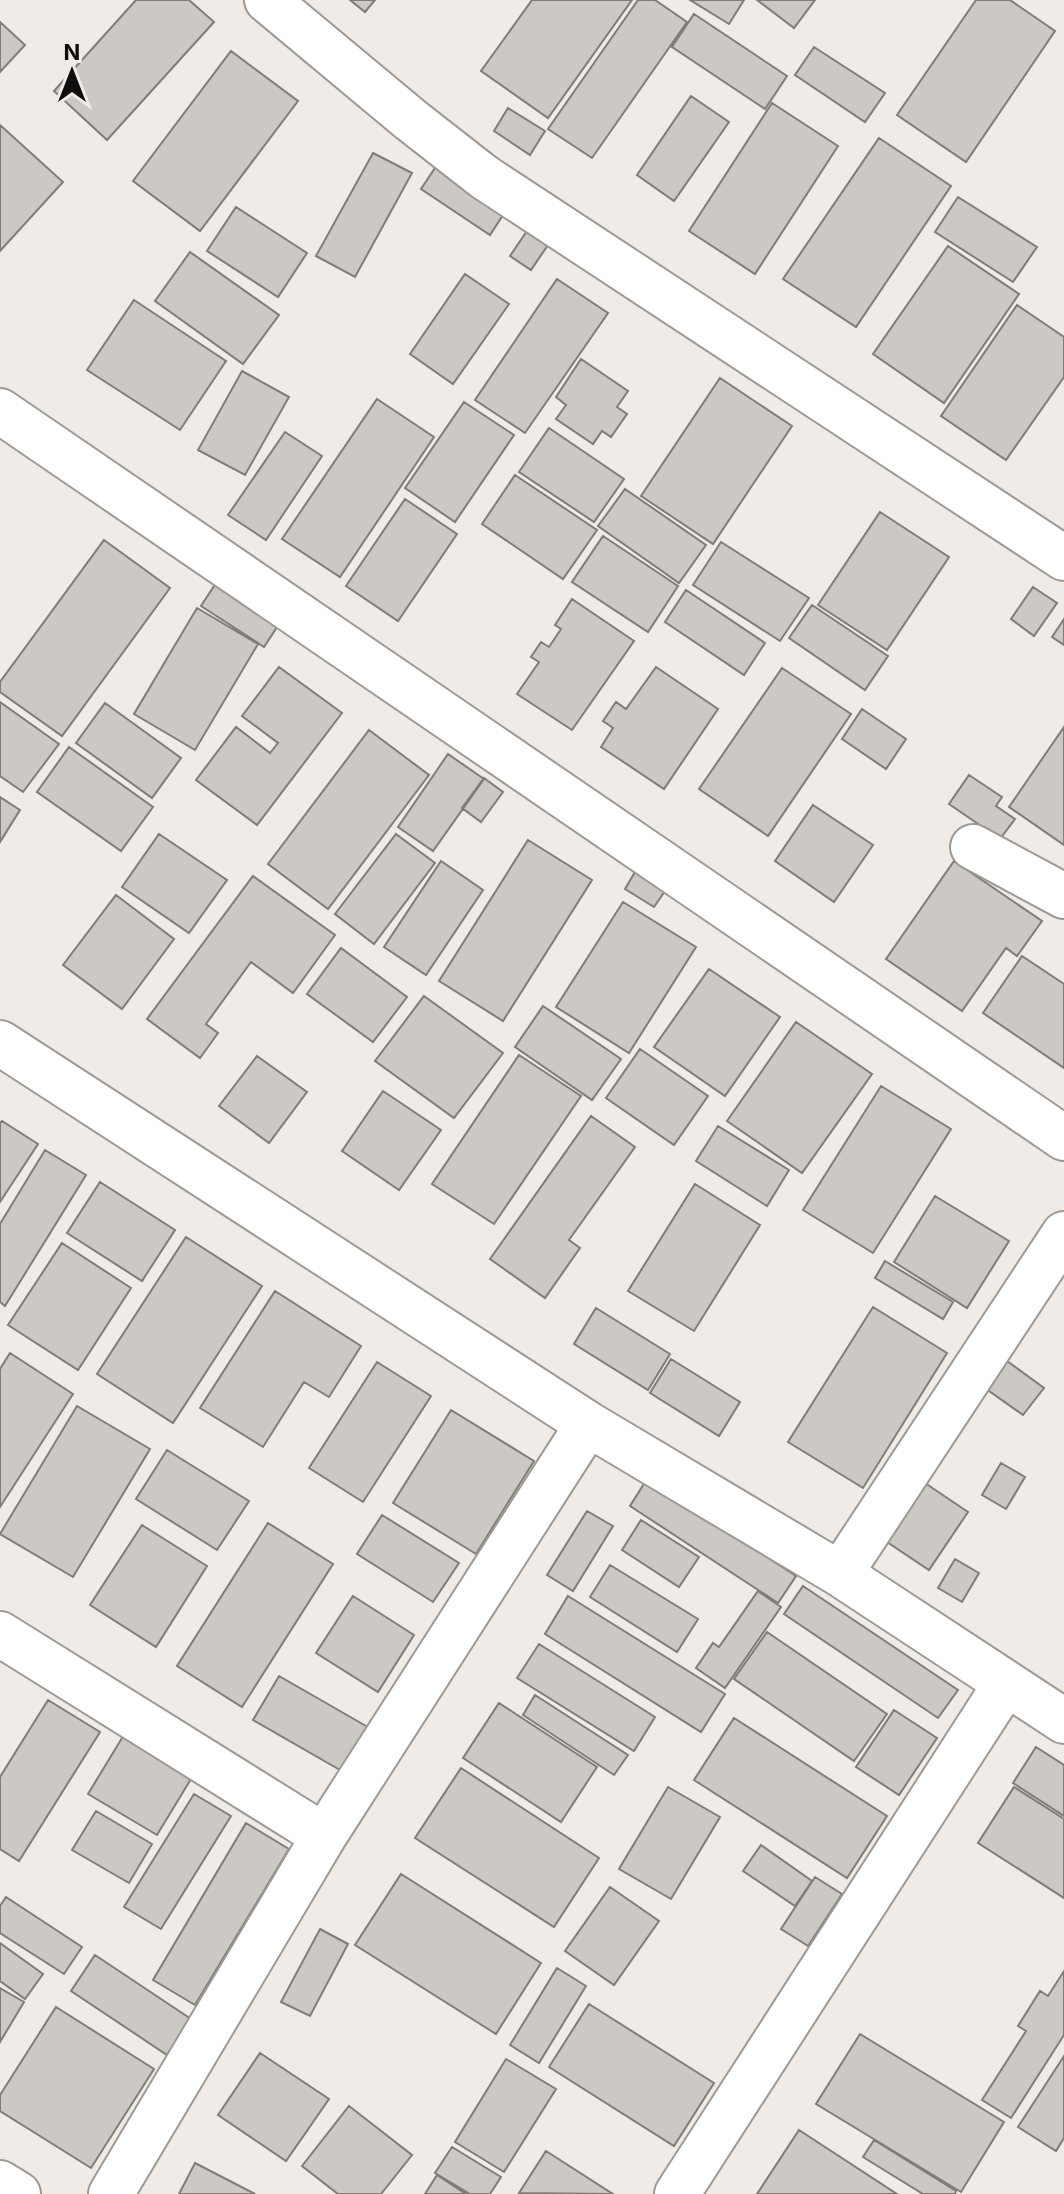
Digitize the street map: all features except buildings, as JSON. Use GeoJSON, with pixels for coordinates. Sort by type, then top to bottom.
{"type":"FeatureCollection","features":[{"type":"Feature","properties":{"kind":"street"},"geometry":{"type":"LineString","coordinates":[[267,0],[484,177],[1064,558]]}},
{"type":"Feature","properties":{"kind":"street"},"geometry":{"type":"LineString","coordinates":[[0,411],[1064,1138]]}},
{"type":"Feature","properties":{"kind":"street"},"geometry":{"type":"LineString","coordinates":[[973,847],[1064,896]]}},
{"type":"Feature","properties":{"kind":"street"},"geometry":{"type":"LineString","coordinates":[[0,1043],[588,1424],[840,1574],[1064,1721]]}},
{"type":"Feature","properties":{"kind":"street"},"geometry":{"type":"LineString","coordinates":[[840,1574],[1064,1234]]}},
{"type":"Feature","properties":{"kind":"street"},"geometry":{"type":"LineString","coordinates":[[111,2194],[324,1836],[588,1424]]}},
{"type":"Feature","properties":{"kind":"street"},"geometry":{"type":"LineString","coordinates":[[0,1634],[324,1836]]}},
{"type":"Feature","properties":{"kind":"street"},"geometry":{"type":"LineString","coordinates":[[677,2194],[1005,1685]]}},
{"type":"Feature","properties":{"kind":"street"},"geometry":{"type":"LineString","coordinates":[[0,2183],[18,2194]]}}]}
